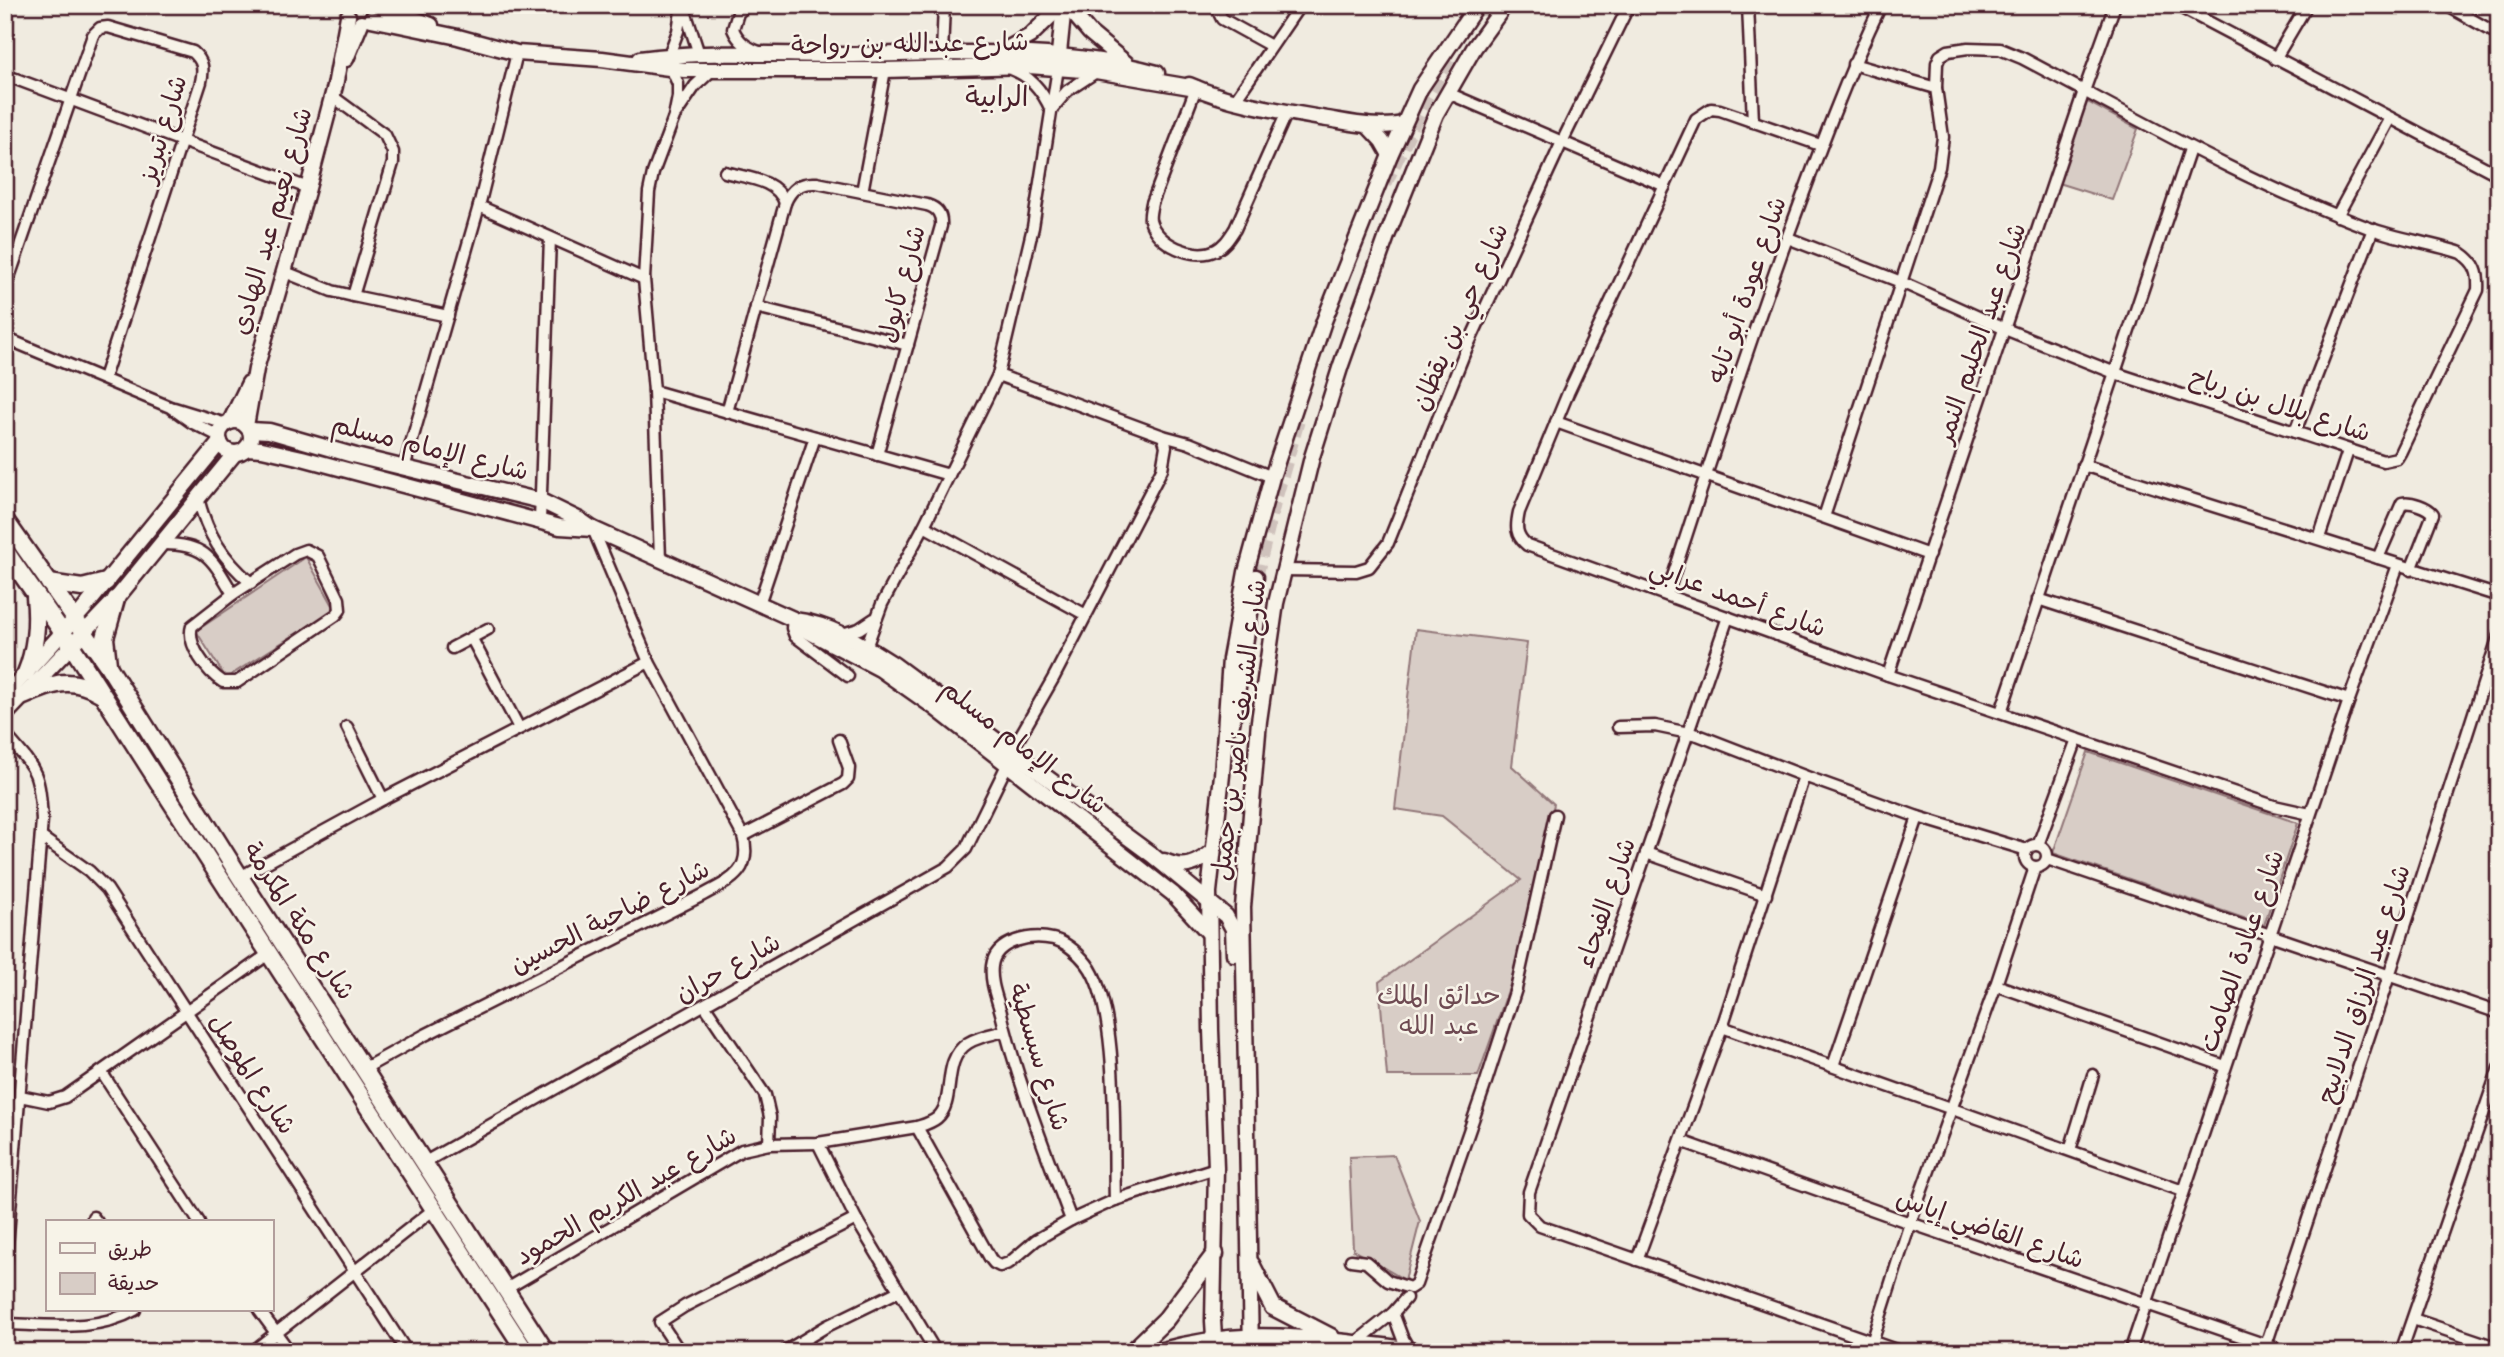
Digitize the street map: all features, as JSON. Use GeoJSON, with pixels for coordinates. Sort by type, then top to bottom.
{"type":"FeatureCollection","features":[{"type":"Feature","properties":{"kind":"main road","name":"شارع مكة المكرمة"},"geometry":{"type":"LineString","coordinates":[[5,520],[108,666],[240,877],[546,1352]]}},
{"type":"Feature","properties":{"kind":"main road","name":"شارع مكة المكرمة"},"geometry":{"type":"LineString","coordinates":[[5,550],[67,640],[267,955],[373,1113],[526,1352]]}},
{"type":"Feature","properties":{"kind":"main road"},"geometry":{"type":"LineString","coordinates":[[49,583],[75,588],[106,582]]}},
{"type":"Feature","properties":{"kind":"main road"},"geometry":{"type":"LineString","coordinates":[[26,673],[32,660],[37,628],[34,595]]}},
{"type":"Feature","properties":{"kind":"main road"},"geometry":{"type":"LineString","coordinates":[[108,666],[105,638],[116,598]]}},
{"type":"Feature","properties":{"kind":"main road"},"geometry":{"type":"LineString","coordinates":[[24,696],[68,682],[84,685],[100,693]]}},
{"type":"Feature","properties":{"kind":"main road"},"geometry":{"type":"LineString","coordinates":[[1132,1352],[1166,1319],[1215,1254]]}},
{"type":"Feature","properties":{"kind":"main road"},"geometry":{"type":"LineString","coordinates":[[1251,1264],[1273,1307],[1301,1323],[1350,1344]]}},
{"type":"Feature","properties":{"kind":"main road"},"geometry":{"type":"LineString","coordinates":[[1158,1352],[1305,1339],[1413,1351]]}},
{"type":"Feature","properties":{"kind":"street"},"geometry":{"type":"LineString","coordinates":[[683,5],[699,54]]}},
{"type":"Feature","properties":{"kind":"street"},"geometry":{"type":"LineString","coordinates":[[660,559],[654,391],[644,279],[647,208],[651,182],[674,117],[678,97],[678,84],[670,62],[683,5]]}},
{"type":"Feature","properties":{"kind":"street"},"geometry":{"type":"LineString","coordinates":[[747,5],[738,13],[733,29],[736,37],[743,44],[766,55]]}},
{"type":"Feature","properties":{"kind":"street"},"geometry":{"type":"LineString","coordinates":[[942,54],[944,5]]}},
{"type":"Feature","properties":{"kind":"street"},"geometry":{"type":"LineString","coordinates":[[1051,110],[1044,94],[1032,81],[1000,60],[1064,5]]}},
{"type":"Feature","properties":{"kind":"street"},"geometry":{"type":"LineString","coordinates":[[864,652],[874,620],[924,526],[998,375],[1033,226],[1059,61],[1064,5]]}},
{"type":"Feature","properties":{"kind":"street"},"geometry":{"type":"LineString","coordinates":[[1064,5],[1090,33],[1131,67]]}},
{"type":"Feature","properties":{"kind":"street"},"geometry":{"type":"LineString","coordinates":[[1215,5],[1222,19],[1271,46]]}},
{"type":"Feature","properties":{"kind":"street"},"geometry":{"type":"LineString","coordinates":[[1235,100],[1300,5]]}},
{"type":"Feature","properties":{"kind":"street","name":"شارع الشريف ناصر بن جميل"},"geometry":{"type":"LineString","coordinates":[[1214,1345],[1216,1168],[1209,902],[1230,659],[1249,562],[1272,477],[1324,321],[1390,155],[1420,89],[1477,5]]}},
{"type":"Feature","properties":{"kind":"street","name":"شارع الشريف ناصر بن جميل"},"geometry":{"type":"LineString","coordinates":[[1251,1345],[1243,907],[1259,721],[1283,570],[1312,457],[1341,365],[1413,168],[1448,93],[1474,48],[1505,5]]}},
{"type":"Feature","properties":{"kind":"street","name":"شارع حي بن يقظان"},"geometry":{"type":"LineString","coordinates":[[1283,570],[1356,572],[1369,567],[1383,550],[1464,354],[1629,5]]}},
{"type":"Feature","properties":{"kind":"street"},"geometry":{"type":"LineString","coordinates":[[1748,5],[1753,122]]}},
{"type":"Feature","properties":{"kind":"street","name":"شارع عودة أبو تايه"},"geometry":{"type":"LineString","coordinates":[[1667,594],[1820,145],[1853,64],[1881,5]]}},
{"type":"Feature","properties":{"kind":"street","name":"شارع عبد الحليم النمر"},"geometry":{"type":"LineString","coordinates":[[1888,675],[2115,5]]}},
{"type":"Feature","properties":{"kind":"street"},"geometry":{"type":"LineString","coordinates":[[2176,5],[2499,175]]}},
{"type":"Feature","properties":{"kind":"street"},"geometry":{"type":"LineString","coordinates":[[2275,59],[2307,5]]}},
{"type":"Feature","properties":{"kind":"street"},"geometry":{"type":"LineString","coordinates":[[2446,5],[2458,8],[2499,35]]}},
{"type":"Feature","properties":{"kind":"street","name":"شارع عبدالله بن رواحة"},"geometry":{"type":"LineString","coordinates":[[358,11],[517,54],[670,62],[711,71],[885,70],[1000,60]]}},
{"type":"Feature","properties":{"kind":"street","name":"شارع نعيم عبد الهادي"},"geometry":{"type":"LineString","coordinates":[[248,428],[256,369],[333,91],[358,11]]}},
{"type":"Feature","properties":{"kind":"street","name":"شارع تبريز"},"geometry":{"type":"LineString","coordinates":[[5,289],[91,39],[100,29],[108,27],[193,52],[203,65],[201,82],[104,378]]}},
{"type":"Feature","properties":{"kind":"street","name":"شارع بلال بن رباح"},"geometry":{"type":"LineString","coordinates":[[1787,238],[1901,282],[2005,329],[2115,373],[2348,451],[2382,461],[2397,458],[2478,290],[2477,269],[2472,260],[2462,253],[2373,229],[2337,216],[2190,149],[2084,90],[2000,49],[1984,47],[1948,51],[1940,56],[1936,69],[1936,88]]}},
{"type":"Feature","properties":{"kind":"street"},"geometry":{"type":"LineString","coordinates":[[404,468],[479,206],[517,54]]}},
{"type":"Feature","properties":{"kind":"street","name":"شارع عبدالله بن رواحة"},"geometry":{"type":"LineString","coordinates":[[670,62],[699,54],[942,54],[1131,67],[1164,75],[1235,100],[1287,112],[1385,127],[1403,124]]}},
{"type":"Feature","properties":{"kind":"street","name":"شارع عبدالله بن رواحة"},"geometry":{"type":"LineString","coordinates":[[1059,61],[1096,71],[1196,88]]}},
{"type":"Feature","properties":{"kind":"street"},"geometry":{"type":"LineString","coordinates":[[1824,517],[1942,155],[1943,136],[1936,88],[1853,64]]}},
{"type":"Feature","properties":{"kind":"street"},"geometry":{"type":"LineString","coordinates":[[862,192],[885,70]]}},
{"type":"Feature","properties":{"kind":"street"},"geometry":{"type":"LineString","coordinates":[[674,117],[695,86],[711,71]]}},
{"type":"Feature","properties":{"kind":"street"},"geometry":{"type":"LineString","coordinates":[[1051,110],[1067,91],[1096,71]]}},
{"type":"Feature","properties":{"kind":"street"},"geometry":{"type":"LineString","coordinates":[[5,75],[308,188]]}},
{"type":"Feature","properties":{"kind":"street"},"geometry":{"type":"LineString","coordinates":[[1196,88],[1152,203],[1150,218],[1156,233],[1180,249],[1199,253],[1213,251],[1227,242],[1287,112]]}},
{"type":"Feature","properties":{"kind":"street"},"geometry":{"type":"LineString","coordinates":[[333,91],[384,135],[393,152],[393,163],[353,296]]}},
{"type":"Feature","properties":{"kind":"street"},"geometry":{"type":"LineString","coordinates":[[1448,93],[1665,186]]}},
{"type":"Feature","properties":{"kind":"street","name":"شارع أحمد عرابي"},"geometry":{"type":"LineString","coordinates":[[1820,145],[1720,110],[1711,109],[1696,118],[1556,422],[1519,512],[1517,533],[1521,540],[1527,545],[1888,675],[2274,806],[2310,814]]}},
{"type":"Feature","properties":{"kind":"street"},"geometry":{"type":"LineString","coordinates":[[2337,216],[2390,118]]}},
{"type":"Feature","properties":{"kind":"street"},"geometry":{"type":"LineString","coordinates":[[1367,125],[1382,141],[1390,155]]}},
{"type":"Feature","properties":{"kind":"street"},"geometry":{"type":"LineString","coordinates":[[2001,712],[2190,149]]}},
{"type":"Feature","properties":{"kind":"street"},"geometry":{"type":"LineString","coordinates":[[725,172],[769,184],[778,189],[785,203],[727,412]]}},
{"type":"Feature","properties":{"kind":"street","name":"شارع كابول"},"geometry":{"type":"LineString","coordinates":[[785,203],[794,188],[809,183],[932,206],[940,214],[941,226],[877,455]]}},
{"type":"Feature","properties":{"kind":"street"},"geometry":{"type":"LineString","coordinates":[[479,206],[644,279]]}},
{"type":"Feature","properties":{"kind":"street"},"geometry":{"type":"LineString","coordinates":[[2295,432],[2373,229]]}},
{"type":"Feature","properties":{"kind":"street"},"geometry":{"type":"LineString","coordinates":[[540,521],[550,238]]}},
{"type":"Feature","properties":{"kind":"street"},"geometry":{"type":"LineString","coordinates":[[285,272],[353,296],[448,316]]}},
{"type":"Feature","properties":{"kind":"street"},"geometry":{"type":"LineString","coordinates":[[756,307],[908,345]]}},
{"type":"Feature","properties":{"kind":"street"},"geometry":{"type":"LineString","coordinates":[[5,338],[224,431]]}},
{"type":"Feature","properties":{"kind":"street","name":"شارع نعيم عبد الهادي"},"geometry":{"type":"LineString","coordinates":[[79,627],[106,582],[224,431],[256,369]]}},
{"type":"Feature","properties":{"kind":"street"},"geometry":{"type":"LineString","coordinates":[[998,375],[1163,436],[1189,443],[1272,477]]}},
{"type":"Feature","properties":{"kind":"street"},"geometry":{"type":"LineString","coordinates":[[654,391],[949,475]]}},
{"type":"Feature","properties":{"kind":"street"},"geometry":{"type":"LineString","coordinates":[[239,422],[248,428],[251,440],[241,451],[226,450],[224,431],[239,422]]}},
{"type":"Feature","properties":{"kind":"street"},"geometry":{"type":"LineString","coordinates":[[1556,422],[1929,555]]}},
{"type":"Feature","properties":{"kind":"street","name":"شارع الإمام مسلم"},"geometry":{"type":"LineString","coordinates":[[248,428],[269,430],[404,468],[541,501],[593,529],[793,620],[802,628],[864,652]]}},
{"type":"Feature","properties":{"kind":"street","name":"شارع حران"},"geometry":{"type":"LineString","coordinates":[[425,1162],[948,867],[966,849],[1009,759],[1162,469],[1166,446],[1163,436]]}},
{"type":"Feature","properties":{"kind":"street"},"geometry":{"type":"LineString","coordinates":[[759,604],[815,437]]}},
{"type":"Feature","properties":{"kind":"street","name":"شارع نعيم عبد الهادي"},"geometry":{"type":"LineString","coordinates":[[67,640],[116,598],[198,498],[241,451]]}},
{"type":"Feature","properties":{"kind":"street","name":"شارع الإمام مسلم"},"geometry":{"type":"LineString","coordinates":[[241,451],[302,458],[560,527],[593,529]]}},
{"type":"Feature","properties":{"kind":"street"},"geometry":{"type":"LineString","coordinates":[[2319,538],[2348,451]]}},
{"type":"Feature","properties":{"kind":"street"},"geometry":{"type":"LineString","coordinates":[[2083,464],[2319,538],[2499,599]]}},
{"type":"Feature","properties":{"kind":"street"},"geometry":{"type":"LineString","coordinates":[[198,498],[210,536],[226,559],[251,583]]}},
{"type":"Feature","properties":{"kind":"street"},"geometry":{"type":"LineString","coordinates":[[2378,558],[2402,503],[2409,502],[2433,514],[2412,570]]}},
{"type":"Feature","properties":{"kind":"street"},"geometry":{"type":"LineString","coordinates":[[924,526],[1086,615]]}},
{"type":"Feature","properties":{"kind":"street"},"geometry":{"type":"LineString","coordinates":[[593,529],[649,662],[743,836],[843,784],[848,779],[849,768],[839,740]]}},
{"type":"Feature","properties":{"kind":"street"},"geometry":{"type":"LineString","coordinates":[[159,544],[184,544],[209,556],[233,594]]}},
{"type":"Feature","properties":{"kind":"street"},"geometry":{"type":"LineString","coordinates":[[306,550],[318,556],[339,599],[340,610],[237,682],[223,682],[204,663],[193,643],[190,629],[194,622],[233,594],[295,554],[306,550]]}},
{"type":"Feature","properties":{"kind":"street","name":"شارع عبادة الصامت"},"geometry":{"type":"LineString","coordinates":[[2130,1352],[2310,814],[2398,565]]}},
{"type":"Feature","properties":{"kind":"street","name":"شارع الشريف ناصر بن جميل"},"geometry":{"type":"LineString","coordinates":[[1223,754],[1234,714],[1256,577]]}},
{"type":"Feature","properties":{"kind":"street"},"geometry":{"type":"LineString","coordinates":[[2038,599],[2349,700]]}},
{"type":"Feature","properties":{"kind":"street","name":"شارع الفيحاء"},"geometry":{"type":"LineString","coordinates":[[1637,1260],[1540,1226],[1528,1214],[1527,1204],[1728,617]]}},
{"type":"Feature","properties":{"kind":"street"},"geometry":{"type":"LineString","coordinates":[[793,620],[795,636],[848,676]]}},
{"type":"Feature","properties":{"kind":"street","name":"شارع الإمام مسلم"},"geometry":{"type":"LineString","coordinates":[[793,620],[817,623],[842,634],[934,707],[1152,855],[1230,922],[1236,965],[1244,977]]}},
{"type":"Feature","properties":{"kind":"street"},"geometry":{"type":"LineString","coordinates":[[842,634],[859,629],[874,620]]}},
{"type":"Feature","properties":{"kind":"street"},"geometry":{"type":"LineString","coordinates":[[452,648],[488,629]]}},
{"type":"Feature","properties":{"kind":"street","name":"شارع عبد الرزاق الدلابيح"},"geometry":{"type":"LineString","coordinates":[[2266,1345],[2499,635]]}},
{"type":"Feature","properties":{"kind":"street"},"geometry":{"type":"LineString","coordinates":[[471,639],[519,728]]}},
{"type":"Feature","properties":{"kind":"street"},"geometry":{"type":"LineString","coordinates":[[5,696],[26,673],[67,640]]}},
{"type":"Feature","properties":{"kind":"street"},"geometry":{"type":"LineString","coordinates":[[5,715],[24,696],[67,640]]}},
{"type":"Feature","properties":{"kind":"street"},"geometry":{"type":"LineString","coordinates":[[240,877],[383,799],[649,662]]}},
{"type":"Feature","properties":{"kind":"street"},"geometry":{"type":"LineString","coordinates":[[1618,727],[1655,726],[1687,731],[1918,817],[2026,850]]}},
{"type":"Feature","properties":{"kind":"street"},"geometry":{"type":"LineString","coordinates":[[347,727],[383,799]]}},
{"type":"Feature","properties":{"kind":"street"},"geometry":{"type":"LineString","coordinates":[[5,734],[30,762],[38,777],[41,837],[20,1096],[8,1199],[5,1271]]}},
{"type":"Feature","properties":{"kind":"street"},"geometry":{"type":"LineString","coordinates":[[2038,845],[2077,740]]}},
{"type":"Feature","properties":{"kind":"street","name":"شارع الإمام مسلم"},"geometry":{"type":"LineString","coordinates":[[1009,759],[1173,894],[1209,933]]}},
{"type":"Feature","properties":{"kind":"street"},"geometry":{"type":"LineString","coordinates":[[1804,776],[1722,1027],[1637,1260],[1871,1347],[1902,1352]]}},
{"type":"Feature","properties":{"kind":"street"},"geometry":{"type":"LineString","coordinates":[[1351,1260],[1369,1264],[1394,1283],[1410,1288],[1416,1284],[1516,989],[1555,816]]}},
{"type":"Feature","properties":{"kind":"street"},"geometry":{"type":"LineString","coordinates":[[1833,1066],[1918,817]]}},
{"type":"Feature","properties":{"kind":"street","name":"شارع ضاحية الحسين"},"geometry":{"type":"LineString","coordinates":[[365,1068],[733,878],[743,864],[746,845],[743,836]]}},
{"type":"Feature","properties":{"kind":"street","name":"شارع الموصل"},"geometry":{"type":"LineString","coordinates":[[41,837],[89,871],[107,889],[407,1352]]}},
{"type":"Feature","properties":{"kind":"street"},"geometry":{"type":"LineString","coordinates":[[2026,850],[2038,845],[2047,851],[2047,859],[2035,867]]}},
{"type":"Feature","properties":{"kind":"street"},"geometry":{"type":"LineString","coordinates":[[2026,850],[2026,860],[2035,867]]}},
{"type":"Feature","properties":{"kind":"street"},"geometry":{"type":"LineString","coordinates":[[1152,855],[1180,867],[1200,861],[1213,851]]}},
{"type":"Feature","properties":{"kind":"street"},"geometry":{"type":"LineString","coordinates":[[1646,853],[1766,895]]}},
{"type":"Feature","properties":{"kind":"street"},"geometry":{"type":"LineString","coordinates":[[2047,859],[2499,1013]]}},
{"type":"Feature","properties":{"kind":"street"},"geometry":{"type":"LineString","coordinates":[[1871,1347],[1910,1223],[1996,985],[2035,867]]}},
{"type":"Feature","properties":{"kind":"street","name":"شارع سبسطية"},"geometry":{"type":"LineString","coordinates":[[1071,1220],[1005,1031],[992,974],[992,963],[1002,948],[1021,939],[1055,939],[1072,949],[1088,965],[1099,987],[1106,1015],[1111,1062],[1115,1200]]}},
{"type":"Feature","properties":{"kind":"street"},"geometry":{"type":"LineString","coordinates":[[20,1096],[43,1101],[57,1100],[102,1073],[267,955]]}},
{"type":"Feature","properties":{"kind":"street"},"geometry":{"type":"LineString","coordinates":[[1996,985],[2225,1066]]}},
{"type":"Feature","properties":{"kind":"street"},"geometry":{"type":"LineString","coordinates":[[705,1006],[765,1095],[770,1117],[769,1144]]}},
{"type":"Feature","properties":{"kind":"street"},"geometry":{"type":"LineString","coordinates":[[1722,1027],[2183,1191]]}},
{"type":"Feature","properties":{"kind":"street","name":"شارع عبد الكريم الحمود"},"geometry":{"type":"LineString","coordinates":[[506,1289],[742,1150],[769,1144],[818,1143],[916,1127],[937,1118],[943,1111],[949,1075],[959,1051],[978,1038],[1005,1031]]}},
{"type":"Feature","properties":{"kind":"street"},"geometry":{"type":"LineString","coordinates":[[2401,1352],[2499,1068]]}},
{"type":"Feature","properties":{"kind":"street"},"geometry":{"type":"LineString","coordinates":[[102,1073],[198,1220]]}},
{"type":"Feature","properties":{"kind":"street"},"geometry":{"type":"LineString","coordinates":[[2070,1150],[2093,1075]]}},
{"type":"Feature","properties":{"kind":"street"},"geometry":{"type":"LineString","coordinates":[[916,1127],[997,1266],[1009,1263],[1026,1246],[1071,1220],[1115,1200],[1216,1168]]}},
{"type":"Feature","properties":{"kind":"street","name":"شارع القاضي إياس"},"geometry":{"type":"LineString","coordinates":[[1681,1141],[1910,1223],[2287,1352]]}},
{"type":"Feature","properties":{"kind":"street"},"geometry":{"type":"LineString","coordinates":[[818,1143],[856,1219],[936,1352]]}},
{"type":"Feature","properties":{"kind":"street"},"geometry":{"type":"LineString","coordinates":[[252,1352],[433,1210]]}},
{"type":"Feature","properties":{"kind":"street"},"geometry":{"type":"LineString","coordinates":[[680,1352],[660,1322],[685,1306],[856,1219]]}},
{"type":"Feature","properties":{"kind":"street"},"geometry":{"type":"LineString","coordinates":[[784,1352],[827,1326],[899,1291]]}},
{"type":"Feature","properties":{"kind":"street"},"geometry":{"type":"LineString","coordinates":[[1350,1344],[1393,1313],[1406,1298]]}},
{"type":"Feature","properties":{"kind":"street"},"geometry":{"type":"LineString","coordinates":[[5,1324],[89,1324],[114,1319],[130,1312]]}},
{"type":"Feature","properties":{"kind":"street"},"geometry":{"type":"LineString","coordinates":[[260,1312],[290,1352]]}},
{"type":"Feature","properties":{"kind":"street"},"geometry":{"type":"LineString","coordinates":[[1393,1313],[1402,1337],[1413,1351]]}},
{"type":"Feature","properties":{"kind":"street"},"geometry":{"type":"LineString","coordinates":[[2413,1320],[2499,1348]]}},
{"type":"Feature","properties":{"kind":"green space"},"geometry":{"type":"Polygon","coordinates":[[[2086,101],[2138,129],[2112,200],[2058,183],[2086,101]]]}},
{"type":"Feature","properties":{"kind":"green space"},"geometry":{"type":"Polygon","coordinates":[[[306,557],[335,609],[226,678],[196,631],[306,557]]]}},
{"type":"Feature","properties":{"kind":"green space","name":"حدائق الملك عبد الله"},"geometry":{"type":"Polygon","coordinates":[[[1416,629],[1527,643],[1512,766],[1554,804],[1511,982],[1478,1076],[1387,1076],[1379,982],[1521,880],[1442,816],[1395,809],[1416,629]]]}},
{"type":"Feature","properties":{"kind":"green space"},"geometry":{"type":"Polygon","coordinates":[[[2088,752],[2298,823],[2264,925],[2053,853],[2088,752]]]}},
{"type":"Feature","properties":{"kind":"green space"},"geometry":{"type":"Polygon","coordinates":[[[1394,1155],[1420,1221],[1405,1280],[1353,1250],[1349,1157],[1394,1155]]]}},
{"type":"Feature","properties":{"kind":"tunnel"},"geometry":{"type":"LineString","coordinates":[[1385,184],[1422,105],[1448,59]]}},
{"type":"Feature","properties":{"kind":"tunnel"},"geometry":{"type":"LineString","coordinates":[[1256,577],[1299,417]]}},
{"type":"Feature","properties":{"kind":"district","name":"الرابية"},"geometry":{"type":"Point","coordinates":[997,97]}}]}
